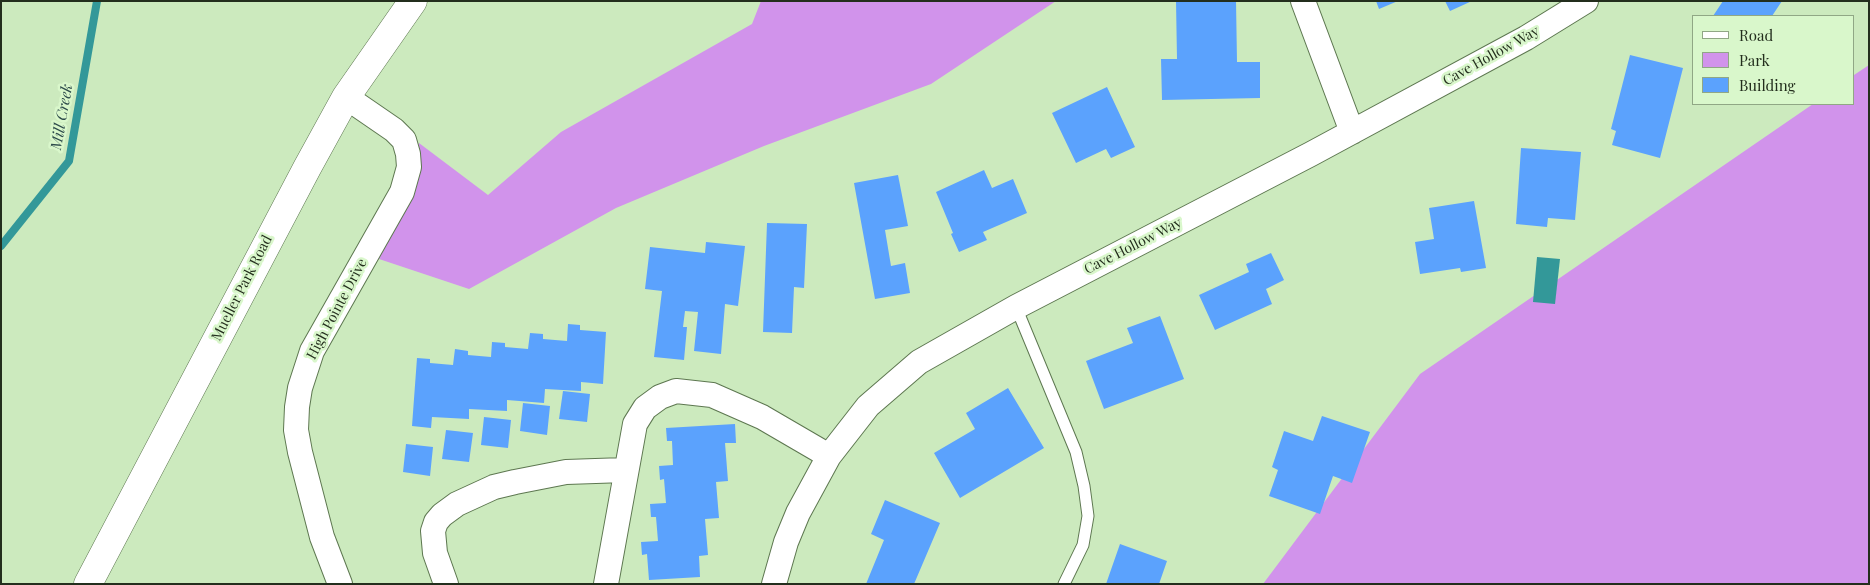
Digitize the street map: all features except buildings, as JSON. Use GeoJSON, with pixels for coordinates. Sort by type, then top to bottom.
{"type":"FeatureCollection","features":[{"type":"Feature","properties":{"kind":"street","name":"Mueller Park Road"},"geometry":{"type":"LineString","coordinates":[[88,584],[274,227],[346,97],[413,1]]}},
{"type":"Feature","properties":{"kind":"street"},"geometry":{"type":"LineString","coordinates":[[1303,1],[1352,132]]}},
{"type":"Feature","properties":{"kind":"street","name":"Cave Hollow Way"},"geometry":{"type":"LineString","coordinates":[[774,584],[786,542],[798,513],[828,456],[868,406],[892,384],[949,343],[1352,132],[1526,38],[1586,1]]}},
{"type":"Feature","properties":{"kind":"street","name":"High Pointe Drive"},"geometry":{"type":"LineString","coordinates":[[340,584],[322,537],[300,452],[296,430],[300,388],[312,351],[402,192],[409,167],[404,140],[394,130],[346,97]]}},
{"type":"Feature","properties":{"kind":"street"},"geometry":{"type":"LineString","coordinates":[[606,584],[625,470],[635,424],[645,408],[660,397],[676,391],[712,395],[738,405],[828,456]]}},
{"type":"Feature","properties":{"kind":"street"},"geometry":{"type":"LineString","coordinates":[[446,584],[435,553],[433,531],[436,522],[442,515],[457,504],[494,487],[524,480],[566,472],[625,470]]}},
{"type":"Feature","properties":{"kind":"lane"},"geometry":{"type":"LineString","coordinates":[[1016,307],[1076,452],[1084,486],[1088,516],[1083,545],[1064,584]]}},
{"type":"Feature","properties":{"kind":"green space"},"geometry":{"type":"Polygon","coordinates":[[[761,1],[1056,1],[931,84],[764,146],[616,208],[469,289],[379,259],[419,143],[488,195],[561,132],[752,24],[761,1]]]}},
{"type":"Feature","properties":{"kind":"green space"},"geometry":{"type":"Polygon","coordinates":[[[1869,65],[1869,584],[1263,584],[1420,374],[1812,105],[1855,105],[1855,74],[1869,65]]]}},
{"type":"Feature","properties":{"kind":"water"},"geometry":{"type":"Polygon","coordinates":[[[1537,257],[1560,259],[1555,304],[1533,302],[1537,257]]]}},
{"type":"Feature","properties":{"kind":"waterway","name":"Mill Creek"},"geometry":{"type":"LineString","coordinates":[[1,246],[69,161],[97,1]]}}]}
